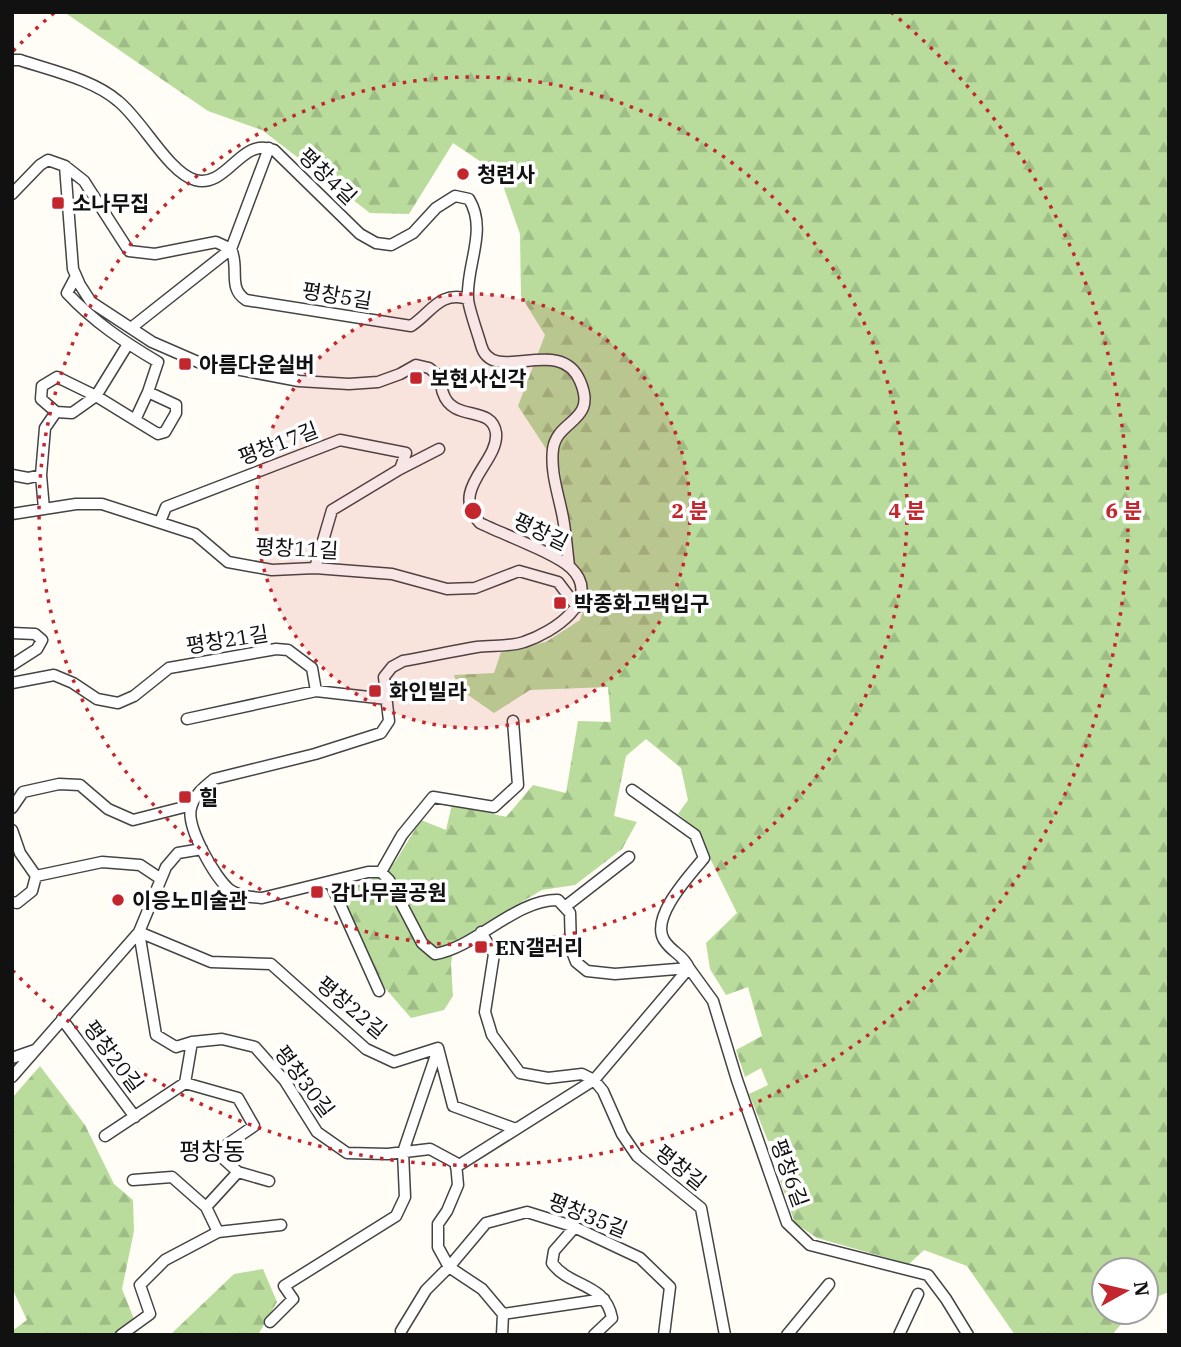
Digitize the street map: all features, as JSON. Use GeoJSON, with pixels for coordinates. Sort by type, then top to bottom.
{"type":"FeatureCollection","features":[{"type":"Feature","properties":{"kind":"street","name":"평창4길"},"geometry":{"type":"LineString","coordinates":[[12,60],[20,60],[90,84],[116,99],[142,125],[172,165],[186,177],[198,181],[215,180],[240,157],[254,149],[274,150],[359,234],[376,243],[391,245],[413,233],[436,208],[455,196],[469,199],[475,209],[477,231],[468,299]]}},
{"type":"Feature","properties":{"kind":"street","name":"평창5길"},"geometry":{"type":"LineString","coordinates":[[269,148],[231,249],[236,260],[235,285],[239,295],[246,300],[411,326],[439,302],[454,296],[468,299]]}},
{"type":"Feature","properties":{"kind":"street"},"geometry":{"type":"LineString","coordinates":[[12,194],[48,160],[65,166],[84,181],[129,251],[155,254],[216,242],[231,249],[131,328]]}},
{"type":"Feature","properties":{"kind":"street","name":"평창길"},"geometry":{"type":"LineString","coordinates":[[65,166],[73,269],[91,302],[152,342],[198,362],[299,380],[349,384],[378,382],[416,365],[429,368],[440,377],[443,395],[456,410],[485,416],[494,426],[496,439],[469,495],[474,517],[489,528],[569,566],[577,578],[582,594],[577,607]]}},
{"type":"Feature","properties":{"kind":"street"},"geometry":{"type":"LineString","coordinates":[[76,276],[67,293],[87,314],[158,362],[135,420]]}},
{"type":"Feature","properties":{"kind":"street"},"geometry":{"type":"LineString","coordinates":[[468,299],[482,349],[491,360],[505,363],[548,359],[564,361],[579,377],[586,397],[584,408],[553,447],[553,467],[564,521],[569,566]]}},
{"type":"Feature","properties":{"kind":"street"},"geometry":{"type":"LineString","coordinates":[[128,344],[96,396],[72,413],[56,412],[41,399],[42,386],[57,377],[96,396],[158,434],[165,432],[176,412],[176,405],[148,392]]}},
{"type":"Feature","properties":{"kind":"street"},"geometry":{"type":"LineString","coordinates":[[44,509],[41,475],[45,428],[56,412]]}},
{"type":"Feature","properties":{"kind":"street","name":"평창17길"},"geometry":{"type":"LineString","coordinates":[[160,522],[166,507],[340,440],[406,453],[400,469]]}},
{"type":"Feature","properties":{"kind":"street"},"geometry":{"type":"LineString","coordinates":[[315,568],[332,510],[439,449]]}},
{"type":"Feature","properties":{"kind":"street"},"geometry":{"type":"LineString","coordinates":[[12,475],[28,478],[41,475]]}},
{"type":"Feature","properties":{"kind":"street","name":"평창11길"},"geometry":{"type":"LineString","coordinates":[[12,514],[76,504],[103,504],[195,534],[228,562],[272,570],[315,568],[392,574],[447,589],[475,588],[519,571],[558,582],[577,607]]}},
{"type":"Feature","properties":{"kind":"street"},"geometry":{"type":"LineString","coordinates":[[577,607],[563,621],[523,643],[478,647],[402,661],[391,667],[384,677],[389,721],[381,733],[315,754],[214,779],[201,789],[192,805],[192,825],[215,871],[230,890],[246,897],[262,898],[381,872],[389,880],[422,943],[435,954],[447,952],[509,916],[548,899],[558,900],[570,913],[571,949],[576,962],[587,971],[615,974],[689,968]]}},
{"type":"Feature","properties":{"kind":"street"},"geometry":{"type":"LineString","coordinates":[[12,633],[35,634],[42,640],[37,649],[12,665]]}},
{"type":"Feature","properties":{"kind":"street","name":"평창21길"},"geometry":{"type":"LineString","coordinates":[[12,683],[54,675],[73,683],[97,699],[118,703],[135,696],[169,668],[276,649],[288,650],[312,668],[316,691]]}},
{"type":"Feature","properties":{"kind":"street"},"geometry":{"type":"LineString","coordinates":[[187,719],[316,691],[387,699]]}},
{"type":"Feature","properties":{"kind":"street"},"geometry":{"type":"LineString","coordinates":[[381,872],[402,835],[433,797],[494,807],[518,785],[513,721]]}},
{"type":"Feature","properties":{"kind":"street"},"geometry":{"type":"LineString","coordinates":[[12,808],[23,792],[59,784],[80,785],[108,809],[133,820],[192,805]]}},
{"type":"Feature","properties":{"kind":"street","name":"평창6길"},"geometry":{"type":"LineString","coordinates":[[632,790],[695,835],[704,858],[662,915],[662,936],[672,950],[684,957],[713,1001],[737,1080],[787,1223],[810,1245],[928,1275],[968,1335]]}},
{"type":"Feature","properties":{"kind":"street"},"geometry":{"type":"LineString","coordinates":[[12,830],[20,853],[36,876],[32,891],[17,903],[12,901]]}},
{"type":"Feature","properties":{"kind":"street","name":"평창20길"},"geometry":{"type":"LineString","coordinates":[[12,1077],[139,932],[166,867],[178,853],[202,849]]}},
{"type":"Feature","properties":{"kind":"street"},"geometry":{"type":"LineString","coordinates":[[566,906],[629,857]]}},
{"type":"Feature","properties":{"kind":"street"},"geometry":{"type":"LineString","coordinates":[[36,876],[102,862],[140,864],[161,879]]}},
{"type":"Feature","properties":{"kind":"street"},"geometry":{"type":"LineString","coordinates":[[330,882],[379,991]]}},
{"type":"Feature","properties":{"kind":"street","name":"평창30길"},"geometry":{"type":"LineString","coordinates":[[139,932],[156,1035],[176,1047],[222,1038],[255,1047],[285,1081],[317,1132],[347,1153],[388,1154],[430,1149],[456,1163],[456,1167]]}},
{"type":"Feature","properties":{"kind":"street","name":"평창22길"},"geometry":{"type":"LineString","coordinates":[[139,932],[211,962],[271,964],[366,1049],[394,1062],[438,1048]]}},
{"type":"Feature","properties":{"kind":"street"},"geometry":{"type":"LineString","coordinates":[[481,932],[494,954],[485,1012],[492,1035],[520,1073],[548,1078],[582,1074],[594,1080]]}},
{"type":"Feature","properties":{"kind":"street"},"geometry":{"type":"LineString","coordinates":[[502,1335],[503,1314],[482,1289],[449,1268],[438,1247],[438,1224],[458,1185],[456,1167],[594,1080],[689,968]]}},
{"type":"Feature","properties":{"kind":"street","name":"평창20길"},"geometry":{"type":"LineString","coordinates":[[62,1019],[135,1116]]}},
{"type":"Feature","properties":{"kind":"street"},"geometry":{"type":"LineString","coordinates":[[105,1136],[185,1083],[192,1042]]}},
{"type":"Feature","properties":{"kind":"street"},"geometry":{"type":"LineString","coordinates":[[438,1048],[453,1106],[516,1129]]}},
{"type":"Feature","properties":{"kind":"street"},"geometry":{"type":"LineString","coordinates":[[270,1322],[293,1299],[284,1286],[396,1216],[405,1197],[403,1152],[438,1048]]}},
{"type":"Feature","properties":{"kind":"street"},"geometry":{"type":"LineString","coordinates":[[12,1058],[35,1050]]}},
{"type":"Feature","properties":{"kind":"street","name":"평창길"},"geometry":{"type":"LineString","coordinates":[[594,1080],[603,1091],[622,1134],[637,1156],[701,1208],[725,1335]]}},
{"type":"Feature","properties":{"kind":"street"},"geometry":{"type":"LineString","coordinates":[[185,1083],[238,1098],[254,1126],[216,1152],[237,1172],[270,1181]]}},
{"type":"Feature","properties":{"kind":"street"},"geometry":{"type":"LineString","coordinates":[[206,1207],[237,1172]]}},
{"type":"Feature","properties":{"kind":"street"},"geometry":{"type":"LineString","coordinates":[[133,1180],[172,1177],[206,1207],[218,1233]]}},
{"type":"Feature","properties":{"kind":"street","name":"평창35길"},"geometry":{"type":"LineString","coordinates":[[401,1331],[426,1290],[449,1268],[486,1223],[527,1212],[575,1227],[640,1258],[670,1287],[664,1335]]}},
{"type":"Feature","properties":{"kind":"street"},"geometry":{"type":"LineString","coordinates":[[121,1335],[150,1314],[140,1285],[165,1260],[218,1233],[281,1225]]}},
{"type":"Feature","properties":{"kind":"street"},"geometry":{"type":"LineString","coordinates":[[575,1227],[554,1251],[552,1263],[558,1272],[600,1294],[610,1307],[612,1318],[594,1335]]}},
{"type":"Feature","properties":{"kind":"street"},"geometry":{"type":"LineString","coordinates":[[787,1335],[829,1284]]}},
{"type":"Feature","properties":{"kind":"street"},"geometry":{"type":"LineString","coordinates":[[899,1335],[918,1294]]}},
{"type":"Feature","properties":{"kind":"street"},"geometry":{"type":"LineString","coordinates":[[503,1314],[604,1299]]}},
{"type":"Feature","properties":{"kind":"green space"},"geometry":{"type":"Polygon","coordinates":[[[64,12],[1169,12],[1169,1292],[1160,1296],[1160,1256],[1090,1256],[1090,1326],[1119,1326],[1112,1335],[1015,1335],[967,1266],[924,1250],[909,1264],[817,1238],[795,1223],[780,1181],[798,1169],[788,1141],[768,1141],[749,1094],[768,1085],[761,1068],[745,1077],[736,1050],[762,1036],[748,987],[726,995],[710,969],[706,943],[737,913],[695,828],[678,814],[688,800],[681,768],[646,739],[626,756],[614,816],[637,822],[622,849],[575,885],[542,890],[454,942],[451,965],[453,996],[444,1010],[411,1018],[385,988],[335,892],[368,882],[395,862],[421,820],[446,830],[452,804],[506,817],[533,785],[566,793],[578,721],[611,722],[608,687],[530,690],[494,713],[458,688],[454,675],[494,673],[501,652],[546,642],[580,620],[585,604],[577,572],[572,568],[560,470],[518,406],[545,335],[521,296],[520,234],[499,174],[453,143],[409,214],[370,213],[262,130],[208,111],[64,12]]]}},
{"type":"Feature","properties":{"kind":"green space"},"geometry":{"type":"Polygon","coordinates":[[[40,1066],[85,1125],[114,1184],[133,1200],[134,1231],[122,1289],[136,1324],[119,1335],[12,1335],[12,1331],[27,1320],[12,1288],[12,1098],[40,1066]]]}},
{"type":"Feature","properties":{"kind":"green space"},"geometry":{"type":"Polygon","coordinates":[[[263,1269],[277,1302],[258,1335],[170,1335],[234,1274],[263,1269]]]}},
{"type":"Feature","properties":{"kind":"place","name":"청련사"},"geometry":{"type":"Point","coordinates":[463,174]}},
{"type":"Feature","properties":{"kind":"place","name":"소나무집"},"geometry":{"type":"Point","coordinates":[58,203]}},
{"type":"Feature","properties":{"kind":"place","name":"아름다운실버"},"geometry":{"type":"Point","coordinates":[185,364]}},
{"type":"Feature","properties":{"kind":"place","name":"보현사신각"},"geometry":{"type":"Point","coordinates":[416,378]}},
{"type":"Feature","properties":{"kind":"place","name":"박종화고택입구"},"geometry":{"type":"Point","coordinates":[560,603]}},
{"type":"Feature","properties":{"kind":"place","name":"화인빌라"},"geometry":{"type":"Point","coordinates":[375,691]}},
{"type":"Feature","properties":{"kind":"place","name":"힐"},"geometry":{"type":"Point","coordinates":[185,797]}},
{"type":"Feature","properties":{"kind":"place","name":"감나무골공원"},"geometry":{"type":"Point","coordinates":[317,892]}},
{"type":"Feature","properties":{"kind":"place","name":"이응노미술관"},"geometry":{"type":"Point","coordinates":[118,900]}},
{"type":"Feature","properties":{"kind":"place","name":"EN갤러리"},"geometry":{"type":"Point","coordinates":[481,947]}},
{"type":"Feature","properties":{"kind":"district","name":"평창동"},"geometry":{"type":"Point","coordinates":[212,1151]}}]}
